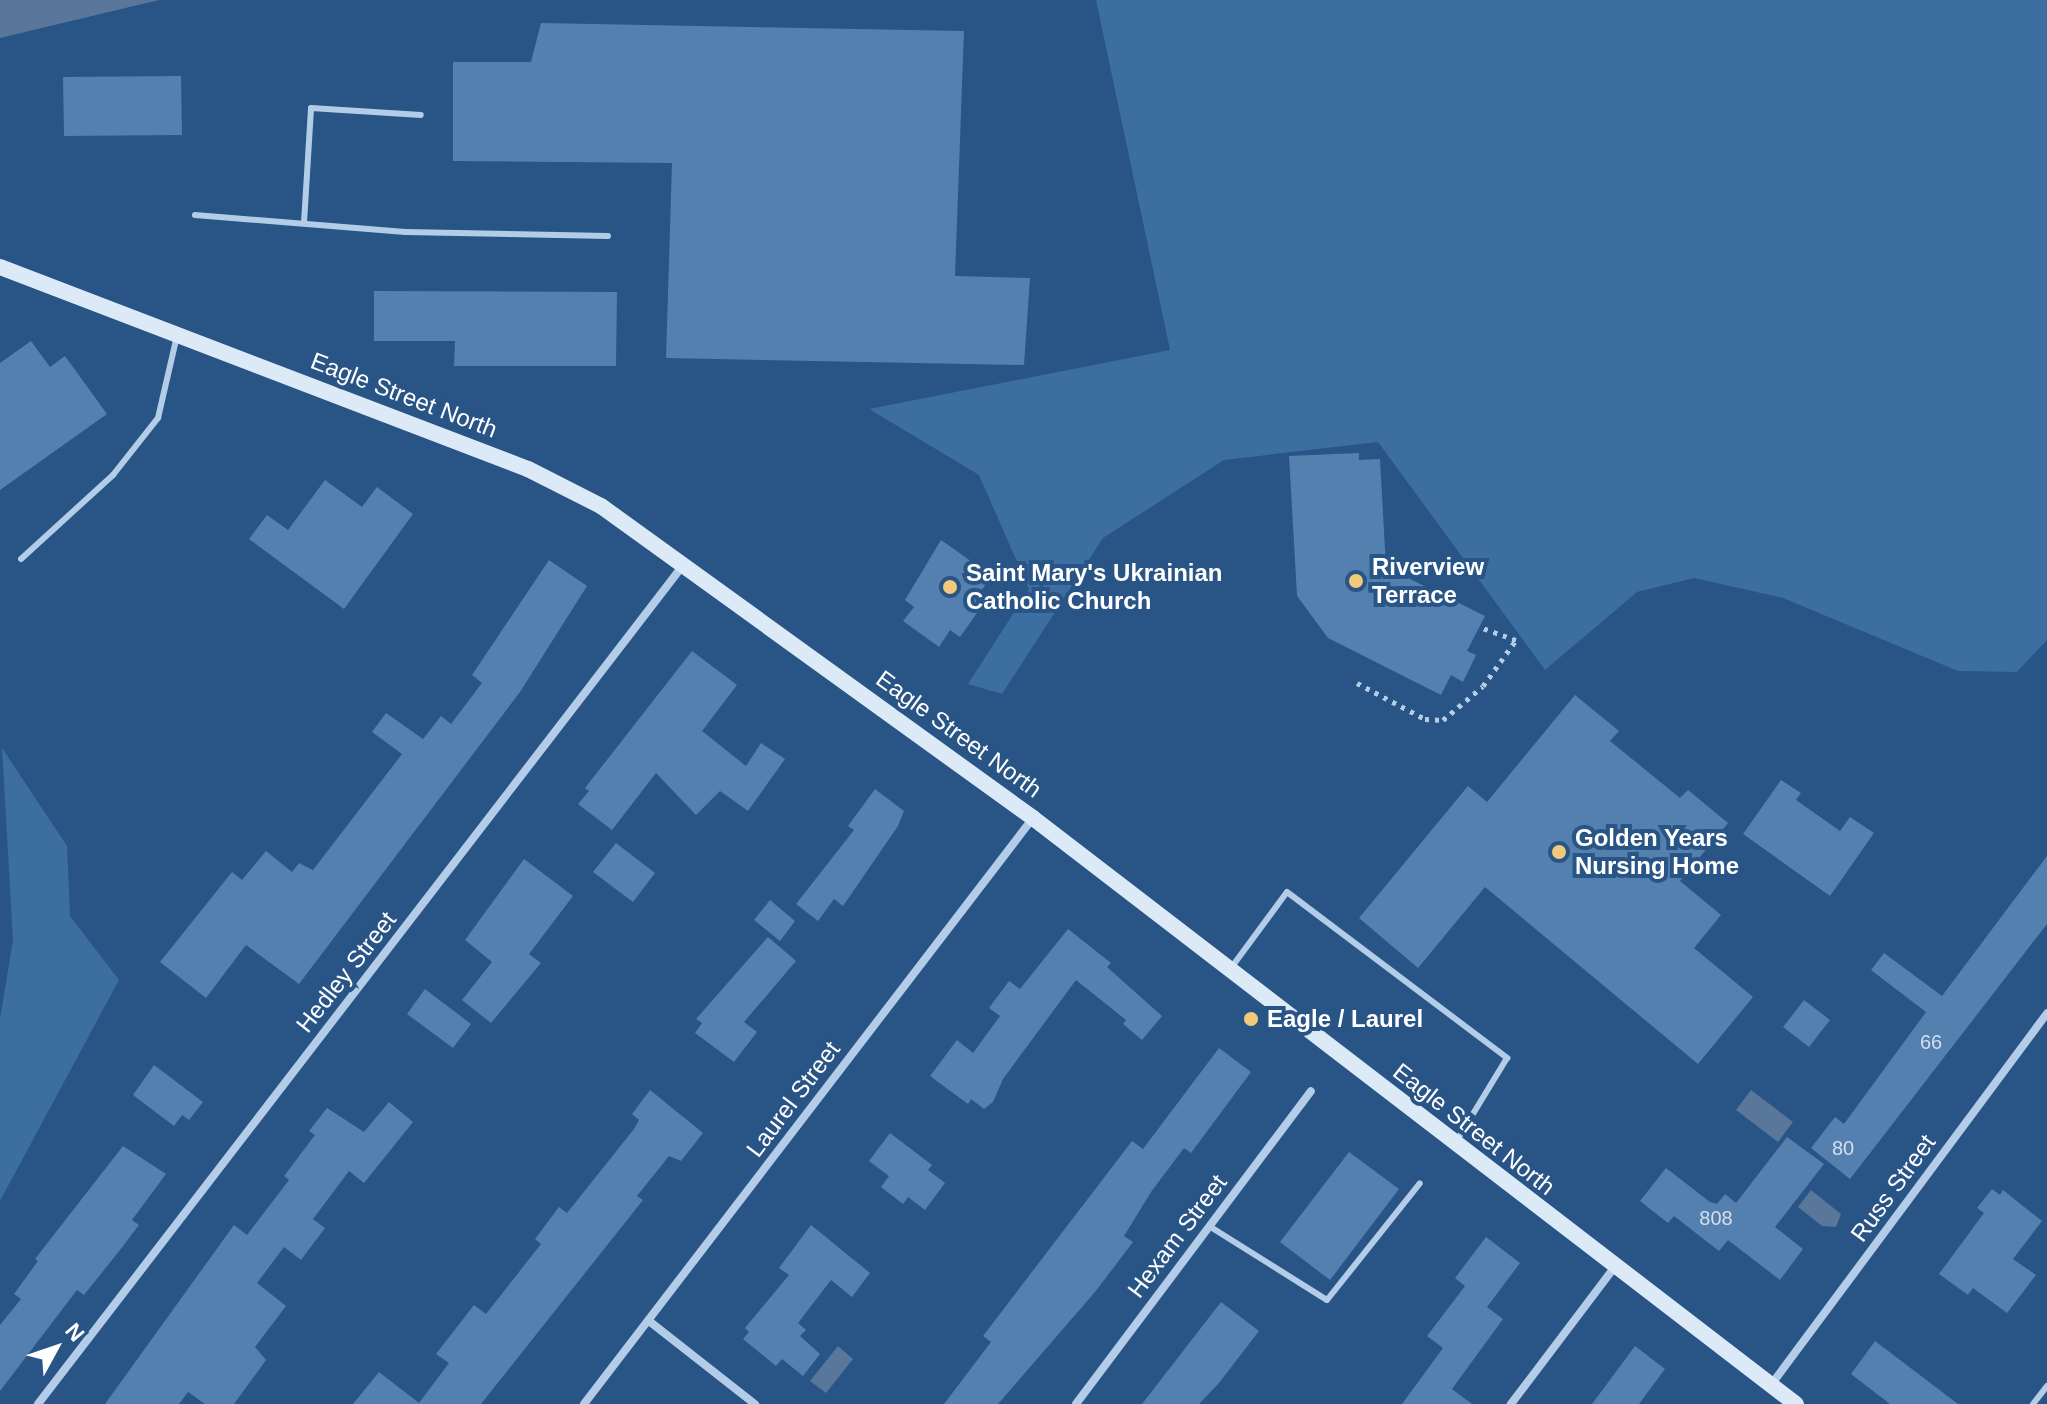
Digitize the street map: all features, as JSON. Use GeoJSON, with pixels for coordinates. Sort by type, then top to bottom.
{"type":"FeatureCollection","features":[{"type":"Feature","properties":{"kind":"main road","name":"Eagle Street North"},"geometry":{"type":"LineString","coordinates":[[0,267],[528,469],[601,506],[1033,818],[1614,1268],[1796,1404]]}},
{"type":"Feature","properties":{"kind":"street","name":"Hedley Street"},"geometry":{"type":"LineString","coordinates":[[38,1404],[684,563]]}},
{"type":"Feature","properties":{"kind":"street","name":"Laurel Street"},"geometry":{"type":"LineString","coordinates":[[584,1404],[1033,818]]}},
{"type":"Feature","properties":{"kind":"street","name":"Russ Street"},"geometry":{"type":"LineString","coordinates":[[1771,1386],[2047,1013]]}},
{"type":"Feature","properties":{"kind":"street","name":"Hexam Street"},"geometry":{"type":"LineString","coordinates":[[1076,1404],[1311,1091]]}},
{"type":"Feature","properties":{"kind":"street"},"geometry":{"type":"LineString","coordinates":[[1511,1404],[1614,1268]]}},
{"type":"Feature","properties":{"kind":"street"},"geometry":{"type":"LineString","coordinates":[[649,1321],[755,1404]]}},
{"type":"Feature","properties":{"kind":"lane"},"geometry":{"type":"LineString","coordinates":[[304,223],[311,108],[421,115]]}},
{"type":"Feature","properties":{"kind":"lane"},"geometry":{"type":"LineString","coordinates":[[195,215],[405,232],[608,236]]}},
{"type":"Feature","properties":{"kind":"lane"},"geometry":{"type":"LineString","coordinates":[[21,559],[113,475],[158,418],[178,333]]}},
{"type":"Feature","properties":{"kind":"lane"},"geometry":{"type":"LineString","coordinates":[[1229,970],[1287,892],[1507,1058],[1454,1145]]}},
{"type":"Feature","properties":{"kind":"lane"},"geometry":{"type":"LineString","coordinates":[[1209,1226],[1327,1300],[1420,1183]]}},
{"type":"Feature","properties":{"kind":"lane"},"geometry":{"type":"LineString","coordinates":[[2033,1404],[2047,1386]]}},
{"type":"Feature","properties":{"kind":"path"},"geometry":{"type":"LineString","coordinates":[[1357,683],[1425,719],[1443,720],[1483,686],[1516,640],[1483,628]]}},
{"type":"Feature","properties":{"kind":"shaded area"},"geometry":{"type":"Polygon","coordinates":[[[0,0],[159,0],[0,38],[0,0]]]}},
{"type":"Feature","properties":{"kind":"shaded area"},"geometry":{"type":"Polygon","coordinates":[[[1096,0],[2047,0],[2047,640],[2017,672],[1958,671],[1783,598],[1694,578],[1637,592],[1545,670],[1378,442],[1224,460],[1103,538],[1002,694],[968,684],[1029,589],[979,475],[869,409],[1170,350],[1096,0]]]}},
{"type":"Feature","properties":{"kind":"shaded area"},"geometry":{"type":"Polygon","coordinates":[[[2,748],[67,846],[70,916],[119,980],[0,1201],[0,1019],[13,940],[2,748]]]}},
{"type":"Feature","properties":{"kind":"shaded area"},"geometry":{"type":"Polygon","coordinates":[[[1751,1090],[1793,1122],[1778,1142],[1736,1110],[1751,1090]]]}},
{"type":"Feature","properties":{"kind":"shaded area"},"geometry":{"type":"Polygon","coordinates":[[[1811,1190],[1841,1214],[1836,1227],[1822,1226],[1798,1207],[1811,1190]]]}},
{"type":"Feature","properties":{"kind":"shaded area"},"geometry":{"type":"Polygon","coordinates":[[[838,1346],[853,1359],[826,1393],[810,1381],[838,1346]]]}},
{"type":"Feature","properties":{"kind":"building"},"geometry":{"type":"Polygon","coordinates":[[[541,23],[964,31],[955,276],[1030,278],[1024,365],[666,358],[672,163],[453,161],[453,62],[531,62],[541,23]]]}},
{"type":"Feature","properties":{"kind":"building"},"geometry":{"type":"Polygon","coordinates":[[[181,76],[182,135],[64,136],[63,77],[181,76]]]}},
{"type":"Feature","properties":{"kind":"building"},"geometry":{"type":"Polygon","coordinates":[[[374,291],[617,292],[616,366],[454,366],[455,341],[374,341],[374,291]]]}},
{"type":"Feature","properties":{"kind":"building"},"geometry":{"type":"Polygon","coordinates":[[[31,341],[50,367],[65,356],[107,414],[0,490],[0,363],[31,341]]]}},
{"type":"Feature","properties":{"kind":"building","name":"Riverview Terrace"},"geometry":{"type":"Polygon","coordinates":[[[1359,453],[1359,460],[1380,459],[1386,567],[1485,616],[1467,651],[1476,655],[1463,682],[1451,675],[1441,695],[1328,638],[1297,596],[1289,456],[1359,453]]]}},
{"type":"Feature","properties":{"kind":"building"},"geometry":{"type":"Polygon","coordinates":[[[325,480],[362,507],[377,487],[413,514],[344,609],[249,539],[267,515],[288,530],[325,480]]]}},
{"type":"Feature","properties":{"kind":"building","name":"Saint Mary's Ukrainian Catholic Church"},"geometry":{"type":"Polygon","coordinates":[[[941,540],[992,576],[976,598],[984,603],[960,637],[950,630],[939,647],[903,621],[914,607],[905,600],[941,540]]]}},
{"type":"Feature","properties":{"kind":"building"},"geometry":{"type":"Polygon","coordinates":[[[549,560],[587,586],[520,692],[299,984],[246,945],[206,998],[160,962],[232,872],[242,880],[266,851],[292,872],[299,863],[313,870],[402,754],[372,732],[386,713],[423,739],[441,716],[451,724],[482,683],[472,675],[549,560]]]}},
{"type":"Feature","properties":{"kind":"building"},"geometry":{"type":"Polygon","coordinates":[[[692,651],[737,685],[702,731],[746,766],[761,743],[785,759],[748,811],[720,791],[696,815],[656,773],[612,830],[578,804],[589,791],[585,788],[692,651]]]}},
{"type":"Feature","properties":{"kind":"building","name":"Golden Years Nursing Home"},"geometry":{"type":"Polygon","coordinates":[[[1575,695],[1619,731],[1610,741],[1680,798],[1688,790],[1728,823],[1680,881],[1721,915],[1694,948],[1753,997],[1698,1064],[1485,887],[1418,968],[1359,918],[1468,786],[1487,802],[1575,695]]]}},
{"type":"Feature","properties":{"kind":"building"},"geometry":{"type":"Polygon","coordinates":[[[1781,780],[1801,793],[1796,800],[1840,831],[1850,817],[1874,833],[1830,896],[1743,834],[1781,780]]]}},
{"type":"Feature","properties":{"kind":"building"},"geometry":{"type":"Polygon","coordinates":[[[875,789],[904,811],[898,826],[843,906],[834,899],[818,921],[796,904],[854,830],[848,826],[875,789]]]}},
{"type":"Feature","properties":{"kind":"building"},"geometry":{"type":"Polygon","coordinates":[[[616,843],[655,873],[633,902],[593,872],[616,843]]]}},
{"type":"Feature","properties":{"kind":"building"},"geometry":{"type":"Polygon","coordinates":[[[2047,856],[2047,924],[1850,1179],[1811,1148],[1835,1117],[1844,1124],[1926,1012],[1871,970],[1884,953],[1942,996],[2047,856]]]}},
{"type":"Feature","properties":{"kind":"building"},"geometry":{"type":"Polygon","coordinates":[[[524,859],[573,896],[529,954],[541,963],[491,1023],[462,1000],[492,962],[465,940],[524,859]]]}},
{"type":"Feature","properties":{"kind":"building"},"geometry":{"type":"Polygon","coordinates":[[[770,900],[795,921],[780,941],[754,920],[770,900]]]}},
{"type":"Feature","properties":{"kind":"building"},"geometry":{"type":"Polygon","coordinates":[[[1068,929],[1111,963],[1107,967],[1162,1016],[1142,1040],[1123,1024],[1126,1020],[1076,980],[1003,1079],[993,1102],[984,1109],[971,1099],[968,1104],[930,1076],[957,1040],[973,1053],[1000,1016],[989,1008],[1009,981],[1020,989],[1068,929]]]}},
{"type":"Feature","properties":{"kind":"building"},"geometry":{"type":"Polygon","coordinates":[[[768,937],[796,961],[744,1022],[757,1032],[734,1062],[695,1033],[702,1023],[696,1019],[768,937]]]}},
{"type":"Feature","properties":{"kind":"building"},"geometry":{"type":"Polygon","coordinates":[[[425,989],[471,1024],[453,1048],[407,1014],[425,989]]]}},
{"type":"Feature","properties":{"kind":"building"},"geometry":{"type":"Polygon","coordinates":[[[1804,1000],[1830,1020],[1809,1047],[1783,1027],[1804,1000]]]}},
{"type":"Feature","properties":{"kind":"building"},"geometry":{"type":"Polygon","coordinates":[[[1219,1048],[1251,1072],[1191,1153],[1184,1148],[1151,1192],[1124,1236],[1133,1242],[1095,1292],[998,1404],[944,1404],[991,1342],[983,1336],[1132,1141],[1143,1149],[1219,1048]]]}},
{"type":"Feature","properties":{"kind":"building"},"geometry":{"type":"Polygon","coordinates":[[[154,1065],[203,1102],[189,1120],[182,1115],[174,1126],[133,1095],[154,1065]]]}},
{"type":"Feature","properties":{"kind":"building"},"geometry":{"type":"Polygon","coordinates":[[[650,1090],[703,1133],[681,1161],[669,1156],[637,1196],[643,1200],[481,1404],[353,1404],[379,1372],[419,1403],[449,1363],[436,1354],[474,1305],[486,1314],[541,1244],[535,1239],[559,1207],[567,1213],[634,1129],[639,1120],[632,1114],[650,1090]]]}},
{"type":"Feature","properties":{"kind":"building"},"geometry":{"type":"Polygon","coordinates":[[[389,1102],[413,1122],[364,1183],[349,1171],[313,1219],[325,1228],[301,1260],[284,1247],[257,1283],[286,1306],[255,1347],[266,1360],[234,1404],[205,1404],[188,1392],[179,1404],[105,1404],[234,1225],[247,1235],[289,1180],[284,1176],[315,1135],[309,1131],[327,1108],[364,1132],[389,1102]]]}},
{"type":"Feature","properties":{"kind":"building"},"geometry":{"type":"Polygon","coordinates":[[[890,1133],[932,1165],[928,1170],[945,1183],[925,1210],[908,1197],[903,1204],[881,1187],[889,1176],[869,1161],[890,1133]]]}},
{"type":"Feature","properties":{"kind":"building"},"geometry":{"type":"Polygon","coordinates":[[[1787,1137],[1824,1164],[1775,1227],[1803,1249],[1780,1280],[1728,1240],[1719,1251],[1674,1216],[1668,1223],[1640,1201],[1666,1168],[1710,1202],[1717,1204],[1725,1194],[1736,1203],[1787,1137]]]}},
{"type":"Feature","properties":{"kind":"building"},"geometry":{"type":"Polygon","coordinates":[[[123,1146],[166,1174],[132,1220],[139,1225],[120,1250],[84,1295],[77,1290],[0,1391],[0,1325],[21,1299],[14,1294],[38,1261],[35,1259],[123,1146]]]}},
{"type":"Feature","properties":{"kind":"building"},"geometry":{"type":"Polygon","coordinates":[[[1349,1152],[1399,1189],[1330,1280],[1280,1242],[1349,1152]]]}},
{"type":"Feature","properties":{"kind":"building"},"geometry":{"type":"Polygon","coordinates":[[[1992,1189],[2000,1195],[2003,1190],[2042,1221],[2013,1259],[2036,1275],[2007,1313],[1973,1288],[1968,1295],[1939,1274],[1984,1213],[1977,1208],[1992,1189]]]}},
{"type":"Feature","properties":{"kind":"building"},"geometry":{"type":"Polygon","coordinates":[[[811,1225],[870,1273],[852,1297],[831,1280],[798,1323],[806,1330],[800,1336],[820,1354],[803,1376],[782,1359],[776,1366],[743,1339],[749,1332],[745,1328],[789,1275],[779,1268],[811,1225]]]}},
{"type":"Feature","properties":{"kind":"building"},"geometry":{"type":"Polygon","coordinates":[[[1486,1237],[1520,1263],[1487,1307],[1503,1319],[1452,1389],[1472,1404],[1402,1404],[1443,1348],[1427,1336],[1465,1286],[1455,1278],[1486,1237]]]}},
{"type":"Feature","properties":{"kind":"building"},"geometry":{"type":"Polygon","coordinates":[[[1221,1302],[1259,1331],[1219,1383],[1199,1404],[1142,1404],[1221,1302]]]}},
{"type":"Feature","properties":{"kind":"building"},"geometry":{"type":"Polygon","coordinates":[[[1875,1341],[1958,1404],[1890,1404],[1851,1374],[1875,1341]]]}},
{"type":"Feature","properties":{"kind":"building"},"geometry":{"type":"Polygon","coordinates":[[[1635,1346],[1665,1369],[1639,1404],[1592,1404],[1635,1346]]]}},
{"type":"Feature","properties":{"kind":"place","name":"Riverview Terrace"},"geometry":{"type":"Point","coordinates":[1356,581]}},
{"type":"Feature","properties":{"kind":"place","name":"Saint Mary's Ukrainian Catholic Church"},"geometry":{"type":"Point","coordinates":[950,587]}},
{"type":"Feature","properties":{"kind":"place","name":"Golden Years Nursing Home"},"geometry":{"type":"Point","coordinates":[1559,852]}},
{"type":"Feature","properties":{"kind":"place","name":"Eagle / Laurel"},"geometry":{"type":"Point","coordinates":[1251,1019]}}]}
